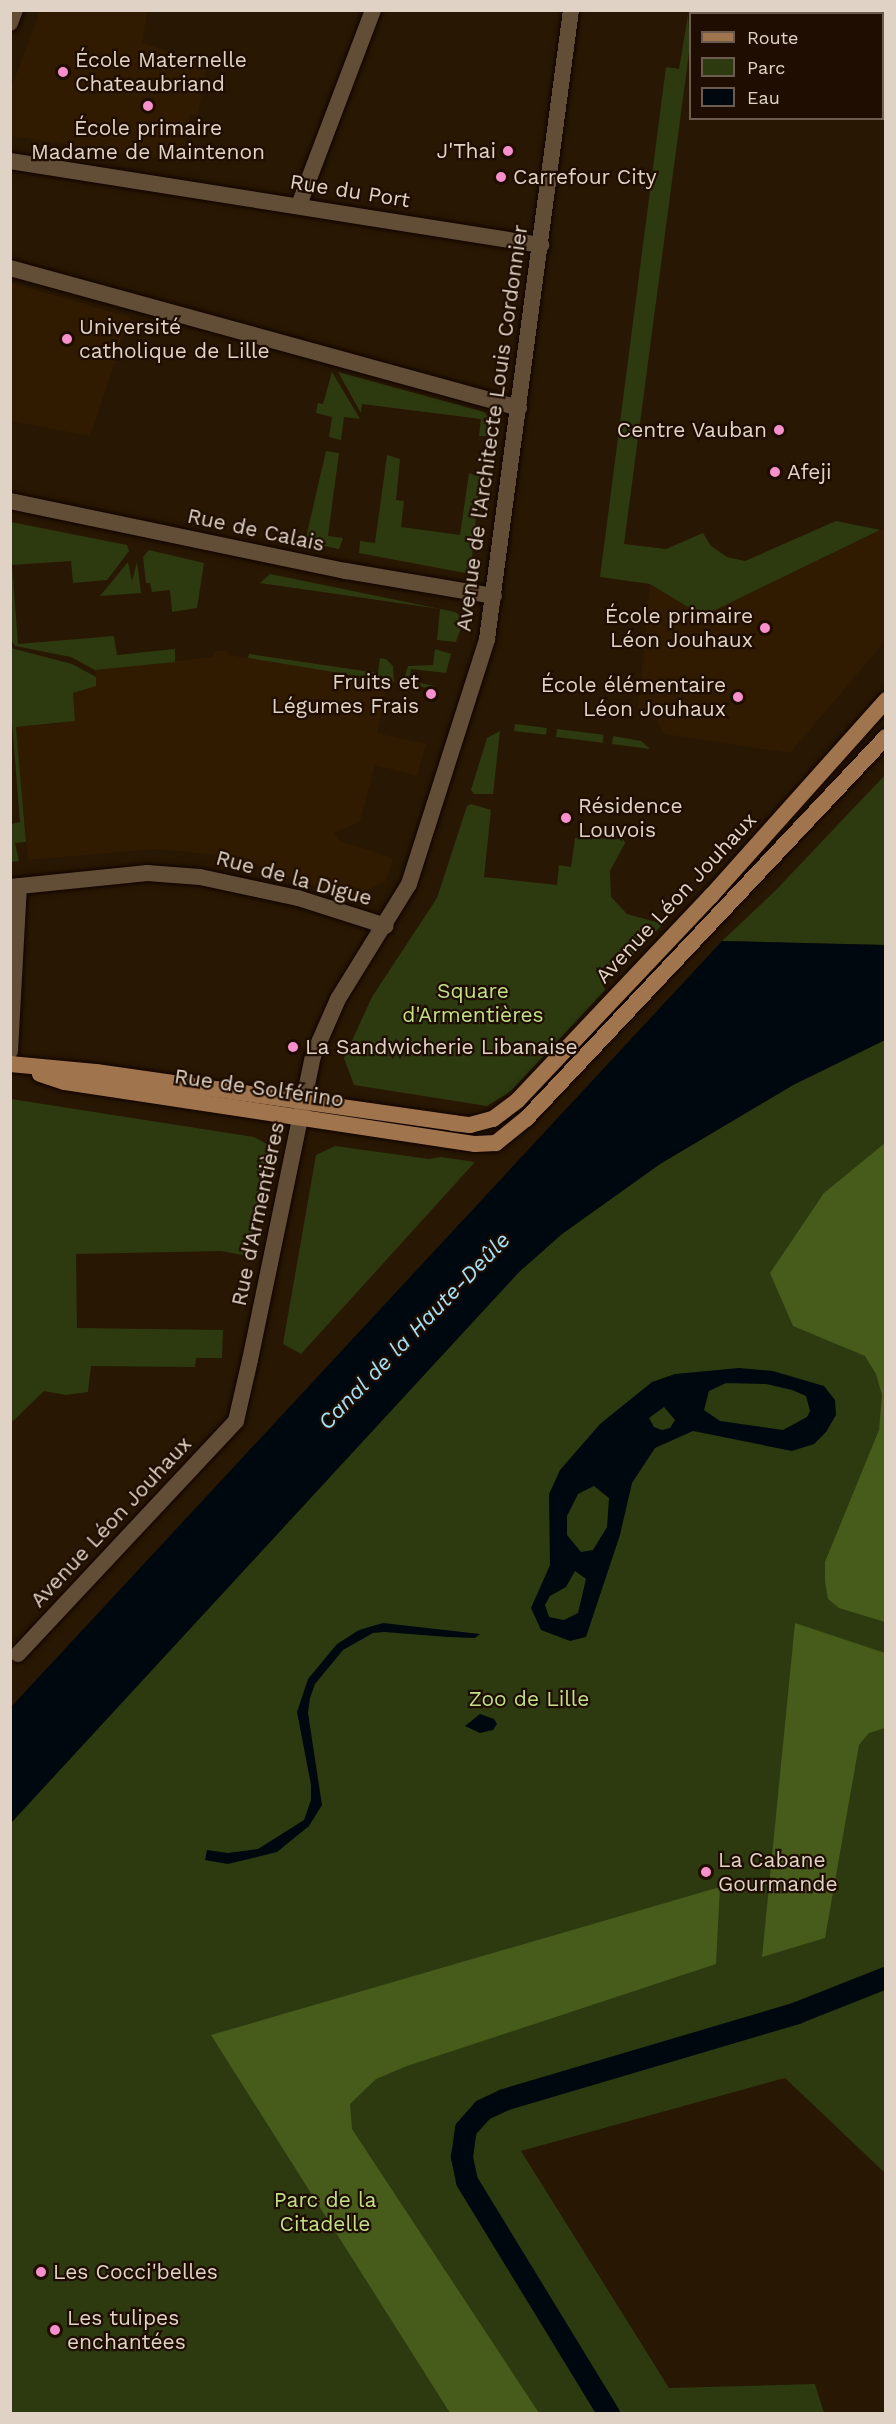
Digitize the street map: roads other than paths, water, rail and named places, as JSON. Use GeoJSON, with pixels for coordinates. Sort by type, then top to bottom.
{"type":"FeatureCollection","features":[{"type":"Feature","properties":{"kind":"main road","name":"Avenue Léon Jouhaux"},"geometry":{"type":"LineString","coordinates":[[493,1119],[518,1100],[711,896],[885,700]]}},
{"type":"Feature","properties":{"kind":"main road","name":"Avenue Léon Jouhaux"},"geometry":{"type":"LineString","coordinates":[[503,1139],[526,1119],[885,737]]}},
{"type":"Feature","properties":{"kind":"main road","name":"Rue de Solférino"},"geometry":{"type":"LineString","coordinates":[[10,1064],[65,1082],[302,1109],[471,1125],[493,1119]]}},
{"type":"Feature","properties":{"kind":"main road","name":"Rue de Solférino"},"geometry":{"type":"LineString","coordinates":[[302,1109],[475,1144],[503,1139]]}},
{"type":"Feature","properties":{"kind":"street"},"geometry":{"type":"LineString","coordinates":[[10,23],[15,10]]}},
{"type":"Feature","properties":{"kind":"street"},"geometry":{"type":"LineString","coordinates":[[299,205],[373,10]]}},
{"type":"Feature","properties":{"kind":"street","name":"Avenue de l'Architecte Louis Cordonnier"},"geometry":{"type":"LineString","coordinates":[[386,926],[416,867],[487,639],[573,10]]}},
{"type":"Feature","properties":{"kind":"street"},"geometry":{"type":"LineString","coordinates":[[859,10],[865,12]]}},
{"type":"Feature","properties":{"kind":"street","name":"Rue du Port"},"geometry":{"type":"LineString","coordinates":[[10,161],[541,245]]}},
{"type":"Feature","properties":{"kind":"street"},"geometry":{"type":"LineString","coordinates":[[10,268],[519,408]]}},
{"type":"Feature","properties":{"kind":"street","name":"Rue de Calais"},"geometry":{"type":"LineString","coordinates":[[10,501],[346,571],[494,596]]}},
{"type":"Feature","properties":{"kind":"street","name":"Rue de la Digue"},"geometry":{"type":"LineString","coordinates":[[15,887],[147,873],[200,877],[298,898],[386,926]]}},
{"type":"Feature","properties":{"kind":"street"},"geometry":{"type":"LineString","coordinates":[[10,1052],[15,887]]}},
{"type":"Feature","properties":{"kind":"street","name":"Rue d'Armentières"},"geometry":{"type":"LineString","coordinates":[[236,1421],[313,1056],[330,1015],[386,926]]}},
{"type":"Feature","properties":{"kind":"street","name":"Avenue Léon Jouhaux"},"geometry":{"type":"LineString","coordinates":[[18,1654],[236,1421]]}},
{"type":"Feature","properties":{"kind":"water","name":"Canal de la Haute-Deûle"},"geometry":{"type":"Polygon","coordinates":[[[722,941],[885,945],[885,1040],[793,1085],[660,1164],[562,1234],[519,1272],[11,1823],[11,1707],[722,941]]]}},
{"type":"Feature","properties":{"kind":"water"},"geometry":{"type":"Polygon","coordinates":[[[739,1368],[773,1371],[824,1386],[835,1400],[836,1415],[826,1432],[814,1444],[792,1451],[693,1431],[655,1448],[632,1483],[620,1535],[586,1637],[570,1641],[541,1630],[531,1608],[550,1565],[549,1494],[560,1470],[600,1424],[652,1382],[675,1374],[739,1368]],[[726,1383],[709,1391],[704,1410],[720,1421],[783,1430],[807,1417],[810,1411],[806,1396],[766,1384],[726,1383]],[[664,1407],[649,1418],[654,1427],[662,1430],[670,1428],[675,1420],[664,1407]],[[594,1486],[578,1494],[567,1516],[567,1535],[581,1552],[593,1550],[607,1527],[609,1498],[594,1486]],[[575,1571],[566,1587],[550,1596],[545,1605],[549,1617],[564,1620],[578,1613],[586,1579],[575,1571]]]}},
{"type":"Feature","properties":{"kind":"water"},"geometry":{"type":"Polygon","coordinates":[[[383,1623],[480,1634],[475,1638],[373,1633],[343,1650],[315,1684],[310,1698],[308,1713],[322,1805],[309,1826],[277,1852],[228,1864],[205,1860],[207,1850],[228,1853],[258,1849],[304,1820],[311,1800],[311,1785],[297,1712],[308,1679],[337,1644],[359,1630],[383,1623]]]}},
{"type":"Feature","properties":{"kind":"water"},"geometry":{"type":"Polygon","coordinates":[[[480,1714],[494,1719],[497,1724],[493,1730],[480,1733],[465,1726],[480,1714]]]}},
{"type":"Feature","properties":{"kind":"waterway"},"geometry":{"type":"LineString","coordinates":[[609,2414],[467,2181],[462,2157],[466,2129],[483,2110],[504,2100],[797,2013],[886,1978]]}},
{"type":"Feature","properties":{"kind":"place","name":"École Maternelle Chateaubriand"},"geometry":{"type":"Point","coordinates":[63,72]}},
{"type":"Feature","properties":{"kind":"place","name":"École primaire Madame de Maintenon"},"geometry":{"type":"Point","coordinates":[148,106]}},
{"type":"Feature","properties":{"kind":"place","name":"J'Thai"},"geometry":{"type":"Point","coordinates":[508,151]}},
{"type":"Feature","properties":{"kind":"place","name":"Carrefour City"},"geometry":{"type":"Point","coordinates":[501,177]}},
{"type":"Feature","properties":{"kind":"place","name":"Université catholique de Lille"},"geometry":{"type":"Point","coordinates":[67,339]}},
{"type":"Feature","properties":{"kind":"place","name":"Centre Vauban"},"geometry":{"type":"Point","coordinates":[779,430]}},
{"type":"Feature","properties":{"kind":"place","name":"Afeji"},"geometry":{"type":"Point","coordinates":[775,472]}},
{"type":"Feature","properties":{"kind":"place","name":"École primaire Léon Jouhaux"},"geometry":{"type":"Point","coordinates":[765,628]}},
{"type":"Feature","properties":{"kind":"place","name":"Fruits et Légumes Frais"},"geometry":{"type":"Point","coordinates":[431,694]}},
{"type":"Feature","properties":{"kind":"place","name":"École élémentaire Léon Jouhaux"},"geometry":{"type":"Point","coordinates":[738,697]}},
{"type":"Feature","properties":{"kind":"place","name":"Résidence Louvois"},"geometry":{"type":"Point","coordinates":[566,818]}},
{"type":"Feature","properties":{"kind":"place","name":"La Sandwicherie Libanaise"},"geometry":{"type":"Point","coordinates":[293,1047]}},
{"type":"Feature","properties":{"kind":"place","name":"La Cabane Gourmande"},"geometry":{"type":"Point","coordinates":[706,1872]}},
{"type":"Feature","properties":{"kind":"place","name":"Les Cocci'belles"},"geometry":{"type":"Point","coordinates":[41,2272]}},
{"type":"Feature","properties":{"kind":"place","name":"Les tulipes enchantées"},"geometry":{"type":"Point","coordinates":[55,2330]}},
{"type":"Feature","properties":{"kind":"park label","name":"Square d'Armentières"},"geometry":{"type":"Point","coordinates":[473,1003]}},
{"type":"Feature","properties":{"kind":"park label","name":"Zoo de Lille"},"geometry":{"type":"Point","coordinates":[529,1699]}},
{"type":"Feature","properties":{"kind":"park label","name":"Parc de la Citadelle"},"geometry":{"type":"Point","coordinates":[325,2212]}}]}
